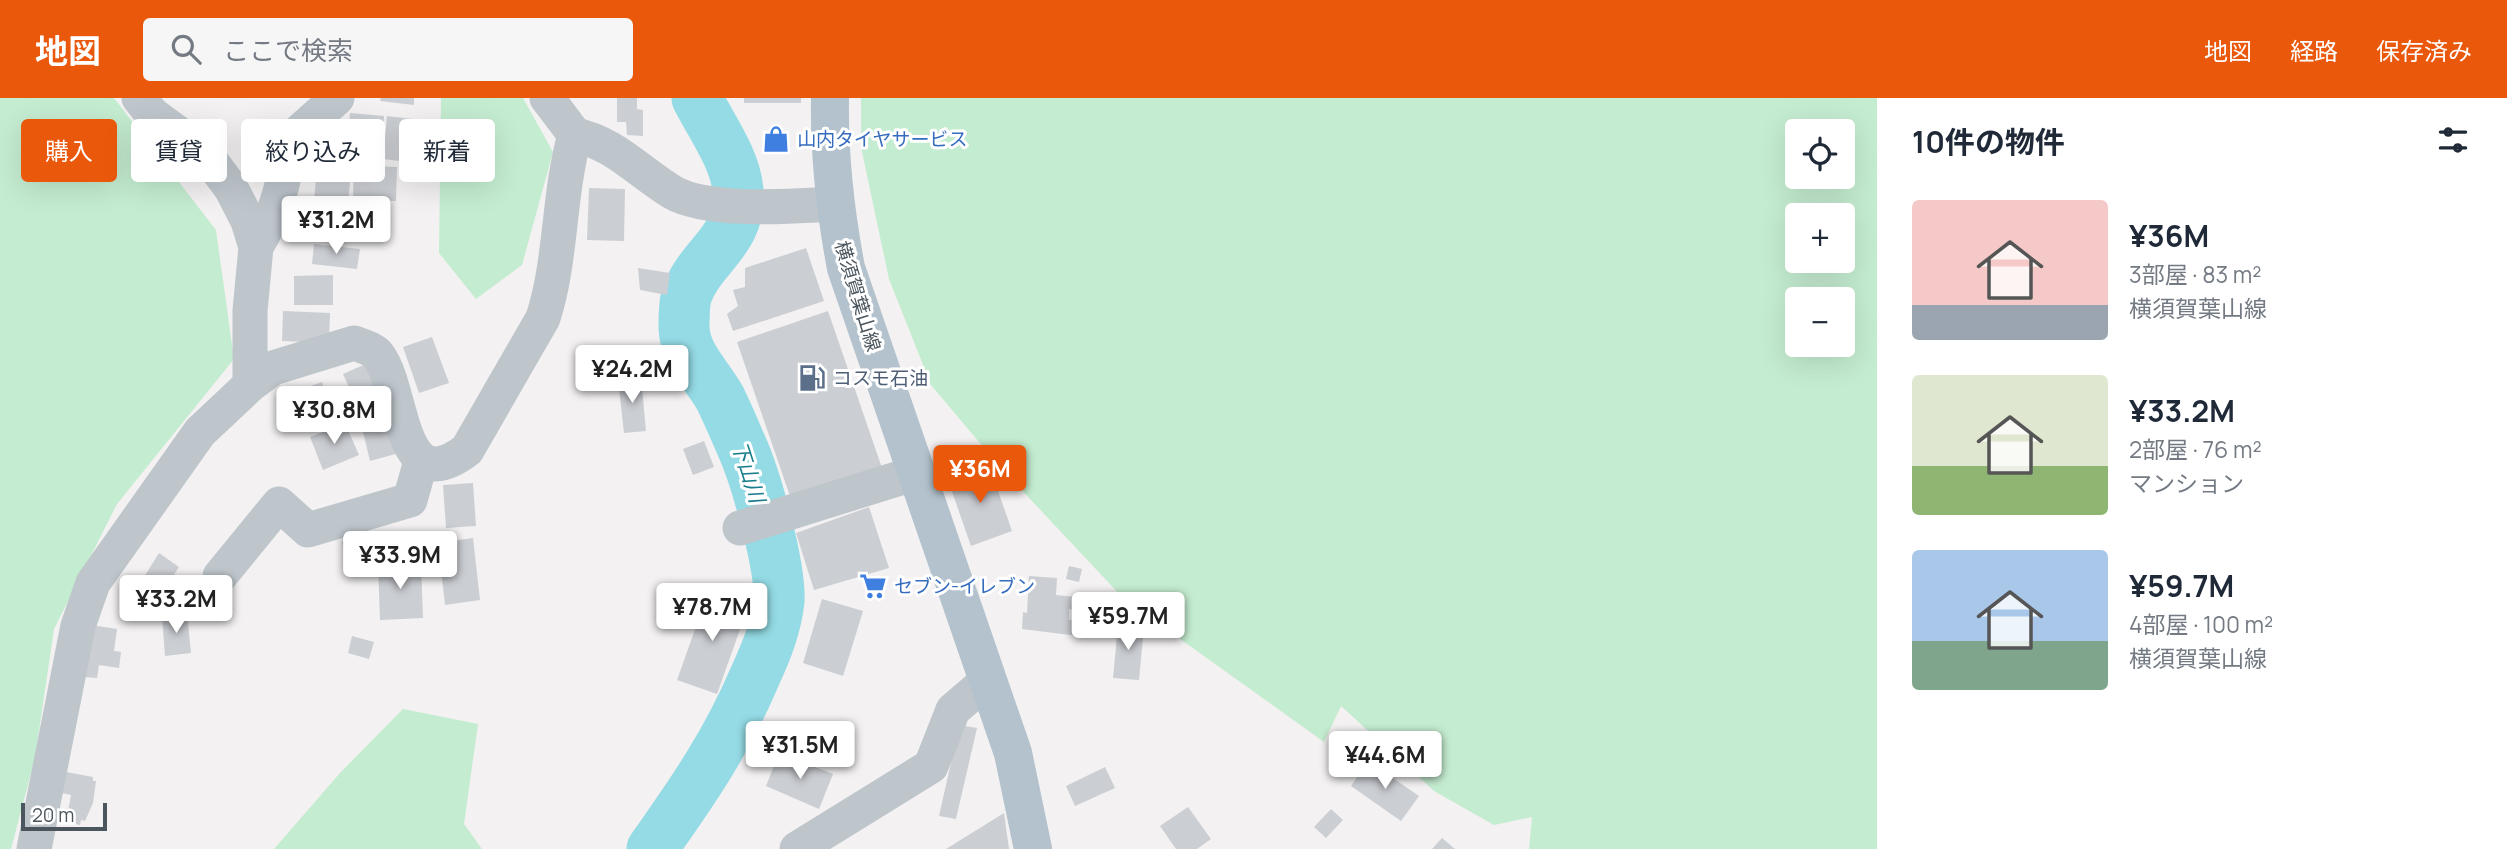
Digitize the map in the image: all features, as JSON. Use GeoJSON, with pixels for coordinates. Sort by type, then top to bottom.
{"type":"FeatureCollection","features":[{"type":"Feature","properties":{"kind":"main road","name":"横須賀葉山線"},"geometry":{"type":"LineString","coordinates":[[830,98],[829,152],[834,204],[846,268],[1013,753],[1033,849]]}},
{"type":"Feature","properties":{"kind":"street"},"geometry":{"type":"LineString","coordinates":[[139,98],[152,114],[205,153],[231,188],[247,221],[256,247],[250,311],[250,385]]}},
{"type":"Feature","properties":{"kind":"street"},"geometry":{"type":"LineString","coordinates":[[256,247],[272,220],[285,180],[290,140],[337,98]]}},
{"type":"Feature","properties":{"kind":"street"},"geometry":{"type":"LineString","coordinates":[[547,98],[575,135],[599,140],[675,194],[718,204],[761,207],[834,204]]}},
{"type":"Feature","properties":{"kind":"street"},"geometry":{"type":"LineString","coordinates":[[34,849],[78,626],[93,583],[200,432],[250,385],[273,368],[354,343],[376,352],[387,370],[411,450],[421,461],[437,464],[452,462],[467,450],[543,318],[551,296],[565,172],[575,135]]}},
{"type":"Feature","properties":{"kind":"street"},"geometry":{"type":"LineString","coordinates":[[220,576],[279,505],[308,530],[411,500],[421,461]]}},
{"type":"Feature","properties":{"kind":"street"},"geometry":{"type":"LineString","coordinates":[[759,522],[916,473]]}},
{"type":"Feature","properties":{"kind":"street"},"geometry":{"type":"LineString","coordinates":[[797,849],[931,766],[953,710],[988,680]]}},
{"type":"Feature","properties":{"kind":"green space"},"geometry":{"type":"Polygon","coordinates":[[[0,98],[114,98],[131,120],[131,182],[179,182],[216,230],[234,359],[117,504],[54,629],[35,758],[11,849],[0,849],[0,98]]]}},
{"type":"Feature","properties":{"kind":"green space"},"geometry":{"type":"Polygon","coordinates":[[[441,98],[523,98],[553,152],[522,265],[476,299],[439,253],[440,182],[495,182],[495,119],[441,119],[441,98]]]}},
{"type":"Feature","properties":{"kind":"green space"},"geometry":{"type":"Polygon","coordinates":[[[861,98],[1877,98],[1877,849],[1529,849],[1532,817],[1494,825],[1434,791],[1341,706],[1324,742],[1123,598],[1001,468],[931,385],[889,279],[861,147],[861,98]]]}},
{"type":"Feature","properties":{"kind":"green space"},"geometry":{"type":"Polygon","coordinates":[[[403,709],[478,724],[464,824],[482,849],[274,849],[340,773],[403,709]]]}},
{"type":"Feature","properties":{"kind":"building"},"geometry":{"type":"Polygon","coordinates":[[[381,98],[414,98],[414,105],[380,101],[381,98]]]}},
{"type":"Feature","properties":{"kind":"building"},"geometry":{"type":"Polygon","coordinates":[[[617,98],[637,98],[637,109],[643,110],[643,136],[627,135],[626,122],[617,122],[617,98]]]}},
{"type":"Feature","properties":{"kind":"building"},"geometry":{"type":"Polygon","coordinates":[[[744,98],[801,98],[801,103],[744,103],[744,98]]]}},
{"type":"Feature","properties":{"kind":"building"},"geometry":{"type":"Polygon","coordinates":[[[350,113],[384,116],[384,119],[350,119],[350,113]]]}},
{"type":"Feature","properties":{"kind":"building"},"geometry":{"type":"Polygon","coordinates":[[[387,116],[412,119],[399,119],[399,161],[385,159],[387,116]]]}},
{"type":"Feature","properties":{"kind":"building"},"geometry":{"type":"Polygon","coordinates":[[[385,166],[397,167],[396,201],[353,199],[354,182],[385,182],[385,166]]]}},
{"type":"Feature","properties":{"kind":"building"},"geometry":{"type":"Polygon","coordinates":[[[316,182],[350,182],[346,225],[312,222],[316,182]]]}},
{"type":"Feature","properties":{"kind":"building"},"geometry":{"type":"Polygon","coordinates":[[[589,188],[625,189],[624,241],[587,240],[589,188]]]}},
{"type":"Feature","properties":{"kind":"building"},"geometry":{"type":"Polygon","coordinates":[[[358,205],[390,206],[389,237],[357,235],[358,205]]]}},
{"type":"Feature","properties":{"kind":"building"},"geometry":{"type":"Polygon","coordinates":[[[314,244],[360,249],[357,269],[312,264],[314,244]]]}},
{"type":"Feature","properties":{"kind":"building"},"geometry":{"type":"Polygon","coordinates":[[[806,248],[824,301],[733,331],[727,314],[738,306],[733,290],[745,287],[745,268],[806,248]]]}},
{"type":"Feature","properties":{"kind":"building"},"geometry":{"type":"Polygon","coordinates":[[[638,268],[670,273],[667,295],[640,290],[638,268]]]}},
{"type":"Feature","properties":{"kind":"building"},"geometry":{"type":"Polygon","coordinates":[[[333,275],[333,305],[294,305],[294,276],[333,275]]]}},
{"type":"Feature","properties":{"kind":"building"},"geometry":{"type":"Polygon","coordinates":[[[283,311],[330,313],[329,343],[282,341],[283,311]]]}},
{"type":"Feature","properties":{"kind":"building"},"geometry":{"type":"Polygon","coordinates":[[[828,311],[882,468],[791,499],[737,342],[828,311]]]}},
{"type":"Feature","properties":{"kind":"building"},"geometry":{"type":"Polygon","coordinates":[[[432,337],[449,383],[419,393],[403,347],[432,337]]]}},
{"type":"Feature","properties":{"kind":"building"},"geometry":{"type":"Polygon","coordinates":[[[370,362],[385,395],[358,407],[343,374],[370,362]]]}},
{"type":"Feature","properties":{"kind":"building"},"geometry":{"type":"Polygon","coordinates":[[[641,377],[646,431],[624,433],[618,379],[641,377]]]}},
{"type":"Feature","properties":{"kind":"building"},"geometry":{"type":"Polygon","coordinates":[[[322,382],[334,418],[314,425],[302,389],[322,382]]]}},
{"type":"Feature","properties":{"kind":"building"},"geometry":{"type":"Polygon","coordinates":[[[345,423],[359,455],[323,470],[310,437],[345,423]]]}},
{"type":"Feature","properties":{"kind":"building"},"geometry":{"type":"Polygon","coordinates":[[[392,425],[399,453],[370,461],[363,432],[392,425]]]}},
{"type":"Feature","properties":{"kind":"building"},"geometry":{"type":"Polygon","coordinates":[[[704,441],[714,467],[693,475],[683,449],[704,441]]]}},
{"type":"Feature","properties":{"kind":"building"},"geometry":{"type":"Polygon","coordinates":[[[989,465],[1012,531],[971,546],[948,480],[989,465]]]}},
{"type":"Feature","properties":{"kind":"building"},"geometry":{"type":"Polygon","coordinates":[[[473,483],[476,526],[446,528],[443,485],[473,483]]]}},
{"type":"Feature","properties":{"kind":"building"},"geometry":{"type":"Polygon","coordinates":[[[869,507],[889,568],[814,590],[796,533],[869,507]]]}},
{"type":"Feature","properties":{"kind":"building"},"geometry":{"type":"Polygon","coordinates":[[[473,538],[480,600],[445,605],[438,543],[473,538]]]}},
{"type":"Feature","properties":{"kind":"building"},"geometry":{"type":"Polygon","coordinates":[[[357,539],[360,550],[345,554],[342,542],[357,539]]]}},
{"type":"Feature","properties":{"kind":"building"},"geometry":{"type":"Polygon","coordinates":[[[159,553],[179,567],[164,590],[144,577],[159,553]]]}},
{"type":"Feature","properties":{"kind":"building"},"geometry":{"type":"Polygon","coordinates":[[[421,563],[423,618],[380,620],[378,564],[421,563]]]}},
{"type":"Feature","properties":{"kind":"building"},"geometry":{"type":"Polygon","coordinates":[[[1069,566],[1082,569],[1079,582],[1066,579],[1069,566]]]}},
{"type":"Feature","properties":{"kind":"building"},"geometry":{"type":"Polygon","coordinates":[[[1029,576],[1057,578],[1056,595],[1076,597],[1075,610],[1069,609],[1069,620],[1079,620],[1078,636],[1022,629],[1023,612],[1027,613],[1029,576]]]}},
{"type":"Feature","properties":{"kind":"building"},"geometry":{"type":"Polygon","coordinates":[[[708,593],[748,607],[717,694],[677,680],[708,593]]]}},
{"type":"Feature","properties":{"kind":"building"},"geometry":{"type":"Polygon","coordinates":[[[822,599],[863,611],[843,676],[803,663],[822,599]]]}},
{"type":"Feature","properties":{"kind":"building"},"geometry":{"type":"Polygon","coordinates":[[[187,613],[191,653],[165,656],[162,616],[187,613]]]}},
{"type":"Feature","properties":{"kind":"building"},"geometry":{"type":"Polygon","coordinates":[[[91,625],[117,629],[114,651],[121,652],[119,668],[99,665],[97,678],[84,677],[91,625]]]}},
{"type":"Feature","properties":{"kind":"building"},"geometry":{"type":"Polygon","coordinates":[[[1118,625],[1144,627],[1139,680],[1113,678],[1118,625]]]}},
{"type":"Feature","properties":{"kind":"building"},"geometry":{"type":"Polygon","coordinates":[[[352,636],[374,642],[369,659],[348,653],[352,636]]]}},
{"type":"Feature","properties":{"kind":"building"},"geometry":{"type":"Polygon","coordinates":[[[965,726],[977,728],[956,819],[939,816],[953,754],[965,726]]]}},
{"type":"Feature","properties":{"kind":"building"},"geometry":{"type":"Polygon","coordinates":[[[779,753],[833,774],[819,809],[766,786],[779,753]]]}},
{"type":"Feature","properties":{"kind":"building"},"geometry":{"type":"Polygon","coordinates":[[[1368,761],[1419,796],[1401,821],[1351,786],[1368,761]]]}},
{"type":"Feature","properties":{"kind":"building"},"geometry":{"type":"Polygon","coordinates":[[[1105,767],[1115,788],[1075,806],[1066,786],[1105,767]]]}},
{"type":"Feature","properties":{"kind":"building"},"geometry":{"type":"Polygon","coordinates":[[[66,772],[93,777],[93,781],[96,781],[93,803],[85,821],[81,820],[80,825],[66,822],[71,795],[62,793],[66,772]]]}},
{"type":"Feature","properties":{"kind":"building"},"geometry":{"type":"Polygon","coordinates":[[[1188,807],[1211,839],[1197,849],[1176,849],[1160,826],[1188,807]]]}},
{"type":"Feature","properties":{"kind":"building"},"geometry":{"type":"Polygon","coordinates":[[[1331,809],[1343,820],[1326,838],[1314,827],[1331,809]]]}},
{"type":"Feature","properties":{"kind":"building"},"geometry":{"type":"Polygon","coordinates":[[[1004,813],[1009,849],[946,849],[1004,813]]]}},
{"type":"Feature","properties":{"kind":"building"},"geometry":{"type":"Polygon","coordinates":[[[1442,838],[1455,849],[1432,849],[1442,838]]]}},
{"type":"Feature","properties":{"kind":"waterway","name":"下山川"},"geometry":{"type":"LineString","coordinates":[[652,849],[695,786],[733,723],[767,649],[779,601],[772,546],[748,461],[720,398],[693,357],[685,338],[686,297],[700,271],[727,236],[738,208],[738,190],[732,166],[697,98]]}},
{"type":"Feature","properties":{"kind":"place","name":"山内タイヤサービス"},"geometry":{"type":"Point","coordinates":[776,139]}},
{"type":"Feature","properties":{"kind":"place","name":"コスモ石油"},"geometry":{"type":"Point","coordinates":[812,378]}},
{"type":"Feature","properties":{"kind":"place","name":"セブン-イレブン"},"geometry":{"type":"Point","coordinates":[873,586]}}]}
